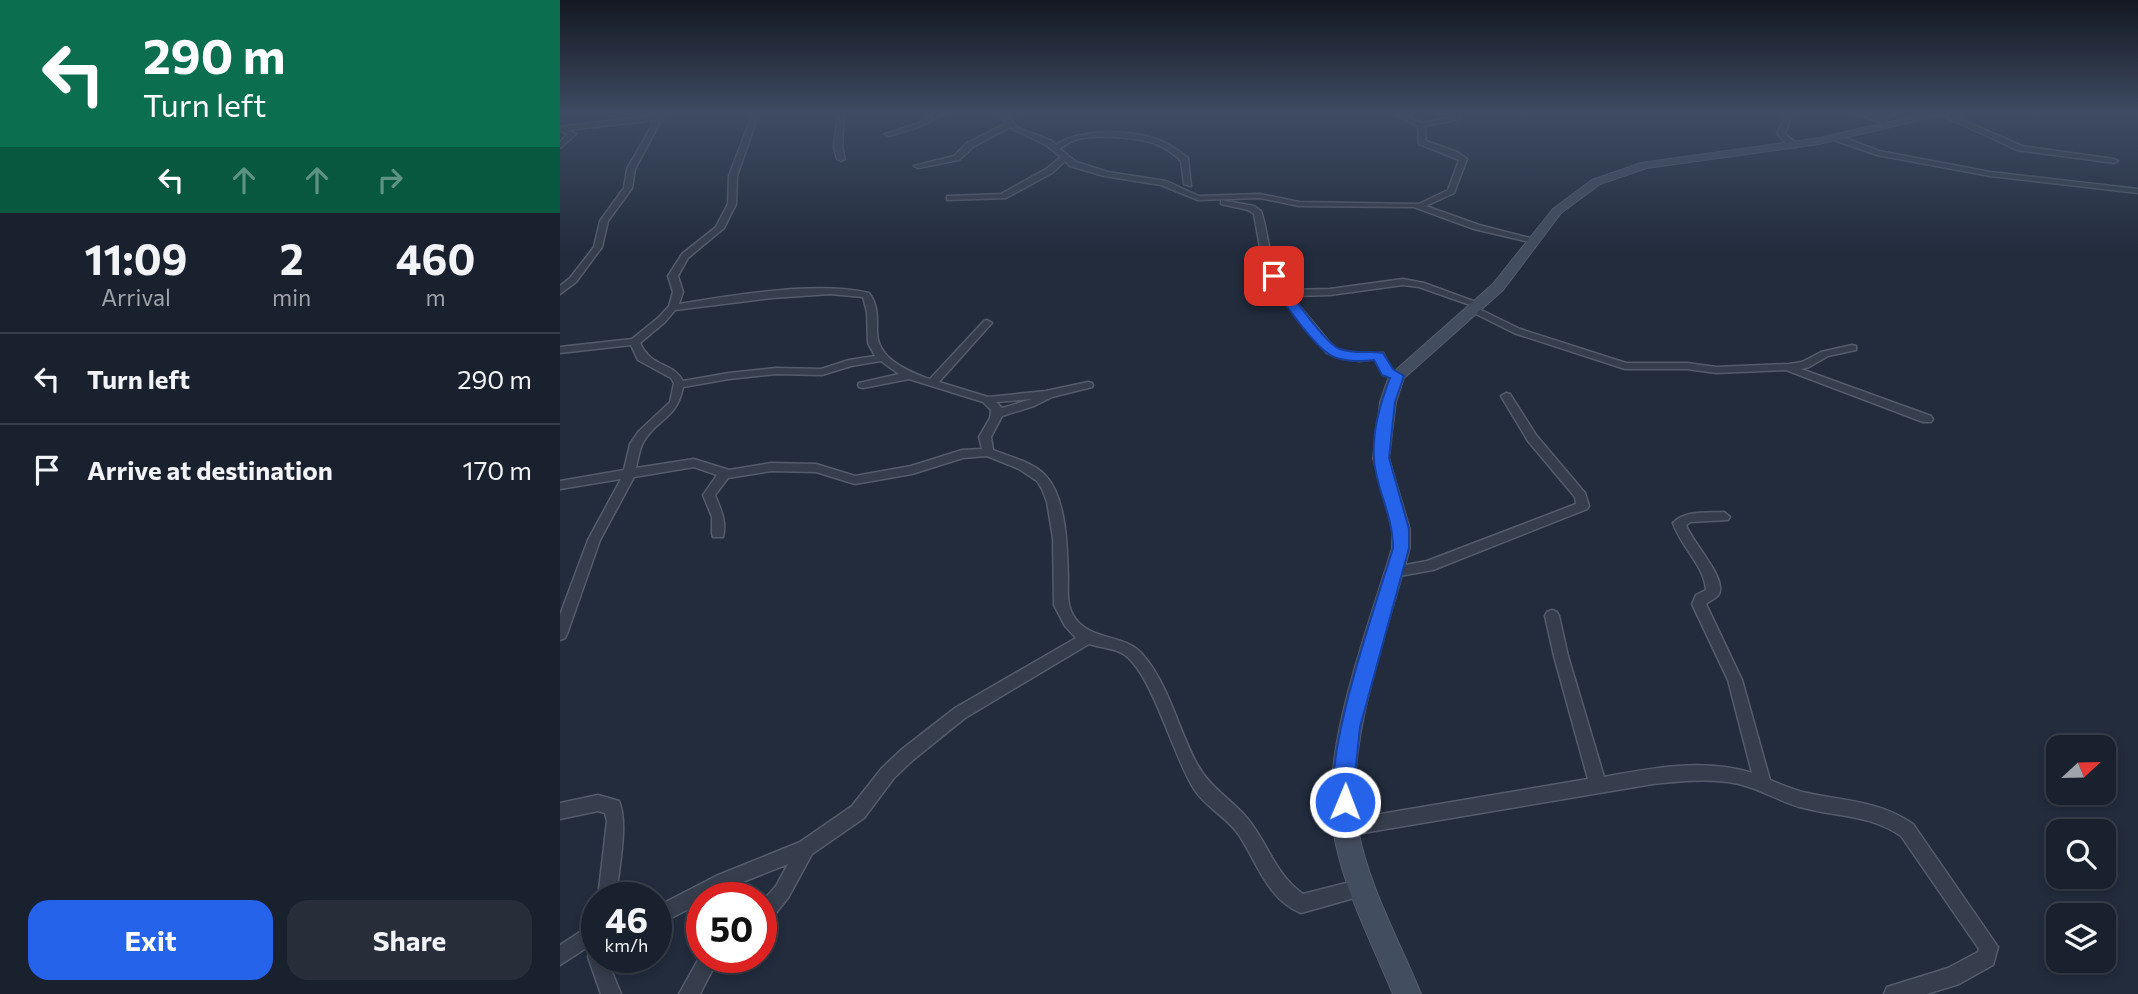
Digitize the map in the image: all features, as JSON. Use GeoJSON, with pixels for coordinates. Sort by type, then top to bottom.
{"type":"FeatureCollection","features":[{"type":"Feature","properties":{"kind":"main road"},"geometry":{"type":"LineString","coordinates":[[1407,994],[1362,888],[1345,828],[1344,775],[1350,727],[1401,548],[1401,529],[1381,458],[1388,402],[1398,376],[1498,287],[1557,211],[1596,181],[1645,165],[1687,159]]}},
{"type":"Feature","properties":{"kind":"street"},"geometry":{"type":"LineString","coordinates":[[560,291],[598,247],[604,221],[628,188],[631,170],[637,159]]}},
{"type":"Feature","properties":{"kind":"street"},"geometry":{"type":"LineString","coordinates":[[560,350],[635,341],[652,329],[677,298],[677,285],[673,276],[679,263],[717,231],[732,204],[733,176],[739,159]]}},
{"type":"Feature","properties":{"kind":"street"},"geometry":{"type":"LineString","coordinates":[[918,166],[949,159]]}},
{"type":"Feature","properties":{"kind":"street"},"geometry":{"type":"LineString","coordinates":[[950,198],[1003,196],[1049,171],[1062,159]]}},
{"type":"Feature","properties":{"kind":"street"},"geometry":{"type":"LineString","coordinates":[[1066,159],[1099,172],[1163,183],[1188,184]]}},
{"type":"Feature","properties":{"kind":"street"},"geometry":{"type":"LineString","coordinates":[[1184,159],[1192,196]]}},
{"type":"Feature","properties":{"kind":"street"},"geometry":{"type":"LineString","coordinates":[[1420,206],[1451,191],[1463,159]]}},
{"type":"Feature","properties":{"kind":"street"},"geometry":{"type":"LineString","coordinates":[[1911,159],[1990,174],[2138,191]]}},
{"type":"Feature","properties":{"kind":"street"},"geometry":{"type":"LineString","coordinates":[[2102,159],[2114,161]]}},
{"type":"Feature","properties":{"kind":"street"},"geometry":{"type":"LineString","coordinates":[[1163,183],[1192,196],[1251,208],[1258,213],[1265,253],[1276,284],[1333,352],[1359,358],[1379,355],[1387,372],[1398,376]]}},
{"type":"Feature","properties":{"kind":"street"},"geometry":{"type":"LineString","coordinates":[[1213,199],[1261,196],[1300,204],[1420,206],[1477,227],[1534,240]]}},
{"type":"Feature","properties":{"kind":"street"},"geometry":{"type":"LineString","coordinates":[[1283,293],[1330,292],[1403,282],[1421,285],[1477,308],[1517,331],[1625,366],[1687,366],[1716,370],[1787,367],[1805,365],[1825,354],[1852,348]]}},
{"type":"Feature","properties":{"kind":"street"},"geometry":{"type":"LineString","coordinates":[[671,308],[853,290],[870,299],[873,343],[881,358],[911,375],[987,400],[1049,394],[1088,385]]}},
{"type":"Feature","properties":{"kind":"street"},"geometry":{"type":"LineString","coordinates":[[933,382],[987,323]]}},
{"type":"Feature","properties":{"kind":"street"},"geometry":{"type":"LineString","coordinates":[[560,634],[594,540],[629,475],[632,456],[642,435],[670,410],[679,385],[676,376],[642,358],[635,341]]}},
{"type":"Feature","properties":{"kind":"street"},"geometry":{"type":"LineString","coordinates":[[679,385],[776,371],[822,372],[849,363],[881,358]]}},
{"type":"Feature","properties":{"kind":"street"},"geometry":{"type":"LineString","coordinates":[[1787,367],[1927,419]]}},
{"type":"Feature","properties":{"kind":"street"},"geometry":{"type":"LineString","coordinates":[[863,385],[911,375]]}},
{"type":"Feature","properties":{"kind":"street"},"geometry":{"type":"LineString","coordinates":[[988,452],[985,437],[998,413],[1030,404],[1049,394]]}},
{"type":"Feature","properties":{"kind":"street"},"geometry":{"type":"LineString","coordinates":[[1394,572],[1428,566],[1584,506],[1581,496],[1532,438],[1506,396]]}},
{"type":"Feature","properties":{"kind":"street"},"geometry":{"type":"LineString","coordinates":[[987,400],[998,413]]}},
{"type":"Feature","properties":{"kind":"street"},"geometry":{"type":"LineString","coordinates":[[560,485],[694,463],[724,474],[785,467],[826,470],[855,480],[912,470],[962,454],[988,452],[1035,474],[1046,484],[1059,526],[1061,605],[1073,627],[1086,639],[1124,648],[1138,658],[1167,708],[1201,786],[1230,810],[1244,827],[1269,872],[1289,897],[1301,904],[1362,888]]}},
{"type":"Feature","properties":{"kind":"street"},"geometry":{"type":"LineString","coordinates":[[718,534],[718,517],[709,495],[724,474]]}},
{"type":"Feature","properties":{"kind":"street"},"geometry":{"type":"LineString","coordinates":[[1724,517],[1689,518],[1679,523],[1690,548],[1708,569],[1714,582],[1713,593],[1701,599],[1699,604],[1735,680],[1763,783]]}},
{"type":"Feature","properties":{"kind":"street"},"geometry":{"type":"LineString","coordinates":[[1552,616],[1598,784]]}},
{"type":"Feature","properties":{"kind":"street"},"geometry":{"type":"LineString","coordinates":[[672,909],[722,882],[806,848],[858,812],[888,773],[960,713],[1086,639]]}},
{"type":"Feature","properties":{"kind":"street"},"geometry":{"type":"LineString","coordinates":[[1345,828],[1598,784],[1681,775],[1736,776],[1763,783],[1804,801],[1875,811],[1893,818],[1907,830],[1989,947],[1986,958],[1961,972],[1894,994]]}},
{"type":"Feature","properties":{"kind":"street"},"geometry":{"type":"LineString","coordinates":[[560,811],[598,803],[613,807],[615,821],[609,882]]}},
{"type":"Feature","properties":{"kind":"street"},"geometry":{"type":"LineString","coordinates":[[777,898],[806,848]]}},
{"type":"Feature","properties":{"kind":"street"},"geometry":{"type":"LineString","coordinates":[[560,956],[581,941]]}},
{"type":"Feature","properties":{"kind":"street"},"geometry":{"type":"LineString","coordinates":[[605,973],[611,994]]}},
{"type":"Feature","properties":{"kind":"street"},"geometry":{"type":"LineString","coordinates":[[690,994],[701,973]]}},
{"type":"Feature","properties":{"kind":"route"},"geometry":{"type":"LineString","coordinates":[[1274,276],[1276,284],[1331,351],[1359,358],[1379,355],[1387,372],[1398,376],[1388,402],[1381,458],[1401,529],[1401,548],[1350,727],[1344,775],[1345,802]]}}]}
